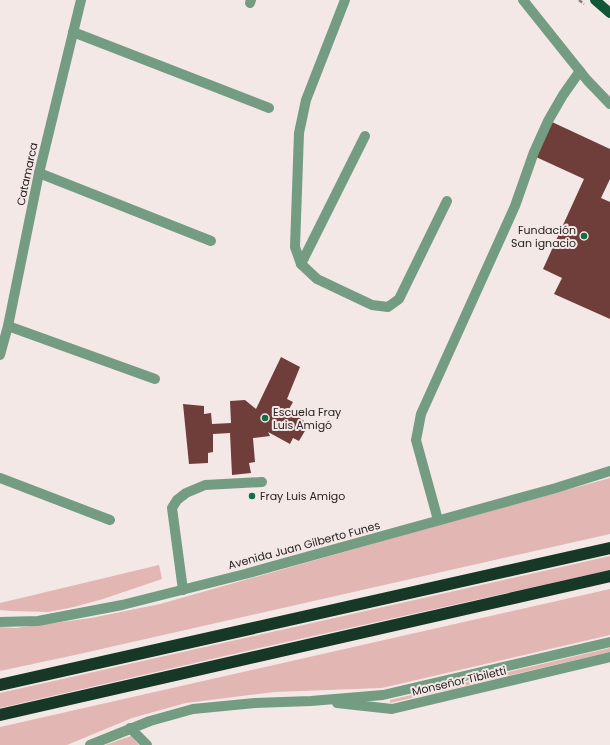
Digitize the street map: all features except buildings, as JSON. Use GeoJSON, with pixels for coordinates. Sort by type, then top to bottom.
{"type":"FeatureCollection","features":[{"type":"Feature","properties":{"kind":"highway"},"geometry":{"type":"LineString","coordinates":[[0,685],[610,548]]}},
{"type":"Feature","properties":{"kind":"highway"},"geometry":{"type":"LineString","coordinates":[[0,715],[610,576]]}},
{"type":"Feature","properties":{"kind":"main road"},"geometry":{"type":"LineString","coordinates":[[595,0],[610,13]]}},
{"type":"Feature","properties":{"kind":"street","name":"Catamarca"},"geometry":{"type":"LineString","coordinates":[[0,355],[2,342],[8,326],[39,173],[82,0]]}},
{"type":"Feature","properties":{"kind":"street"},"geometry":{"type":"LineString","coordinates":[[345,0],[306,100],[299,133],[295,247],[301,264],[317,279],[372,305],[388,307],[399,299],[447,201]]}},
{"type":"Feature","properties":{"kind":"street"},"geometry":{"type":"LineString","coordinates":[[523,0],[580,72],[610,104]]}},
{"type":"Feature","properties":{"kind":"street"},"geometry":{"type":"LineString","coordinates":[[73,32],[269,108]]}},
{"type":"Feature","properties":{"kind":"street"},"geometry":{"type":"LineString","coordinates":[[438,520],[416,440],[422,414],[515,206],[527,171],[548,121],[563,95],[580,72]]}},
{"type":"Feature","properties":{"kind":"street"},"geometry":{"type":"LineString","coordinates":[[301,264],[365,136]]}},
{"type":"Feature","properties":{"kind":"street"},"geometry":{"type":"LineString","coordinates":[[39,173],[211,241]]}},
{"type":"Feature","properties":{"kind":"street"},"geometry":{"type":"LineString","coordinates":[[8,326],[155,379]]}},
{"type":"Feature","properties":{"kind":"street","name":"Avenida Juan Gilberto Funes"},"geometry":{"type":"LineString","coordinates":[[0,622],[52,619],[122,605],[183,590],[556,488],[610,471]]}},
{"type":"Feature","properties":{"kind":"street"},"geometry":{"type":"LineString","coordinates":[[0,478],[110,520]]}},
{"type":"Feature","properties":{"kind":"street"},"geometry":{"type":"LineString","coordinates":[[183,590],[172,508],[177,500],[186,493],[206,485],[262,482]]}},
{"type":"Feature","properties":{"kind":"street","name":"Monseñor Tibiletti"},"geometry":{"type":"LineString","coordinates":[[90,745],[150,721],[193,709],[255,703],[311,701],[383,695],[610,642]]}},
{"type":"Feature","properties":{"kind":"street","name":"Monseñor Tibiletti"},"geometry":{"type":"LineString","coordinates":[[311,701],[392,709],[610,658]]}},
{"type":"Feature","properties":{"kind":"street"},"geometry":{"type":"LineString","coordinates":[[130,728],[147,745]]}},
{"type":"Feature","properties":{"kind":"shaded area"},"geometry":{"type":"Polygon","coordinates":[[[610,478],[610,534],[0,671],[0,627],[16,628],[91,618],[160,604],[610,478]]]}},
{"type":"Feature","properties":{"kind":"shaded area"},"geometry":{"type":"Polygon","coordinates":[[[610,556],[610,570],[0,708],[0,693],[610,556]]]}},
{"type":"Feature","properties":{"kind":"shaded area"},"geometry":{"type":"Polygon","coordinates":[[[159,565],[162,579],[103,599],[49,612],[0,610],[0,603],[159,565]]]}},
{"type":"Feature","properties":{"kind":"shaded area"},"geometry":{"type":"Polygon","coordinates":[[[610,589],[610,635],[382,688],[275,692],[186,703],[132,718],[67,745],[0,745],[0,727],[610,589]]]}},
{"type":"Feature","properties":{"kind":"shaded area"},"geometry":{"type":"Polygon","coordinates":[[[610,648],[610,652],[390,703],[390,700],[610,648]]]}},
{"type":"Feature","properties":{"kind":"shaded area"},"geometry":{"type":"Polygon","coordinates":[[[131,736],[139,745],[105,745],[131,736]]]}},
{"type":"Feature","properties":{"kind":"place","name":"Fundación San ignacio"},"geometry":{"type":"Point","coordinates":[584,236]}},
{"type":"Feature","properties":{"kind":"place","name":"Escuela Fray Luis Amigó"},"geometry":{"type":"Point","coordinates":[265,418]}},
{"type":"Feature","properties":{"kind":"place","name":"Fray Luis Amigo"},"geometry":{"type":"Point","coordinates":[252,496]}}]}
